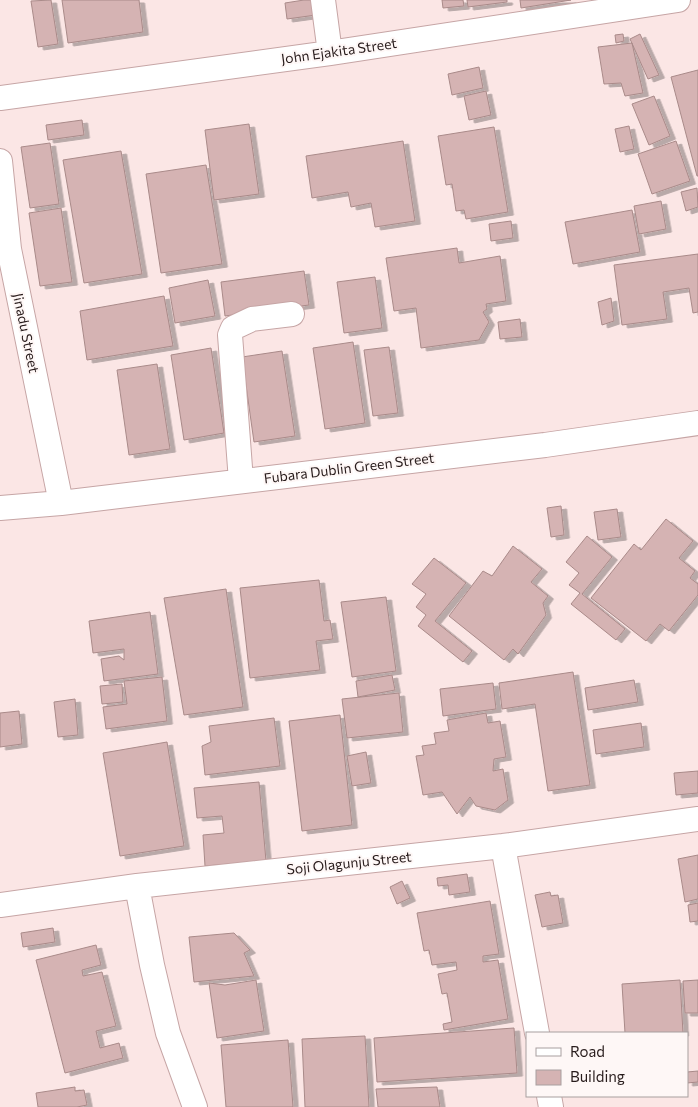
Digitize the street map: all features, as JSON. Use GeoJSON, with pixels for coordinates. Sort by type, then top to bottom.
{"type":"FeatureCollection","features":[{"type":"Feature","properties":{"kind":"street"},"geometry":{"type":"LineString","coordinates":[[323,0],[330,53]]}},
{"type":"Feature","properties":{"kind":"street","name":"John Ejakita Street"},"geometry":{"type":"LineString","coordinates":[[0,98],[330,53],[678,0]]}},
{"type":"Feature","properties":{"kind":"street","name":"Jinadu Street"},"geometry":{"type":"LineString","coordinates":[[0,161],[9,249],[61,503]]}},
{"type":"Feature","properties":{"kind":"street"},"geometry":{"type":"LineString","coordinates":[[241,481],[230,335],[233,328],[252,318],[292,314]]}},
{"type":"Feature","properties":{"kind":"street","name":"Fubara Dublin Green Street"},"geometry":{"type":"LineString","coordinates":[[0,508],[61,503],[545,446],[698,423]]}},
{"type":"Feature","properties":{"kind":"street","name":"Soji Olagunju Street"},"geometry":{"type":"LineString","coordinates":[[0,905],[137,886],[504,846],[698,819]]}},
{"type":"Feature","properties":{"kind":"street"},"geometry":{"type":"LineString","coordinates":[[504,846],[537,1032]]}},
{"type":"Feature","properties":{"kind":"street"},"geometry":{"type":"LineString","coordinates":[[137,886],[152,965],[168,1033],[195,1107]]}},
{"type":"Feature","properties":{"kind":"building"},"geometry":{"type":"Polygon","coordinates":[[[51,0],[58,44],[38,47],[31,1],[51,0]]]}},
{"type":"Feature","properties":{"kind":"building"},"geometry":{"type":"Polygon","coordinates":[[[62,0],[139,0],[143,32],[68,43],[62,0]]]}},
{"type":"Feature","properties":{"kind":"building"},"geometry":{"type":"Polygon","coordinates":[[[314,0],[316,15],[287,19],[285,3],[314,0]]]}},
{"type":"Feature","properties":{"kind":"building"},"geometry":{"type":"Polygon","coordinates":[[[442,0],[463,0],[464,6],[443,8],[442,0]]]}},
{"type":"Feature","properties":{"kind":"building"},"geometry":{"type":"Polygon","coordinates":[[[467,0],[507,0],[507,2],[468,7],[467,0]]]}},
{"type":"Feature","properties":{"kind":"building"},"geometry":{"type":"Polygon","coordinates":[[[520,0],[571,0],[521,8],[520,0]]]}},
{"type":"Feature","properties":{"kind":"building"},"geometry":{"type":"Polygon","coordinates":[[[623,34],[624,41],[616,43],[615,35],[623,34]]]}},
{"type":"Feature","properties":{"kind":"building"},"geometry":{"type":"Polygon","coordinates":[[[640,34],[659,75],[648,79],[630,39],[640,34]]]}},
{"type":"Feature","properties":{"kind":"building"},"geometry":{"type":"Polygon","coordinates":[[[632,43],[643,93],[625,96],[621,83],[604,84],[598,47],[632,43]]]}},
{"type":"Feature","properties":{"kind":"building"},"geometry":{"type":"Polygon","coordinates":[[[479,67],[483,88],[452,95],[448,74],[479,67]]]}},
{"type":"Feature","properties":{"kind":"building"},"geometry":{"type":"Polygon","coordinates":[[[698,70],[698,176],[697,176],[671,77],[698,70]]]}},
{"type":"Feature","properties":{"kind":"building"},"geometry":{"type":"Polygon","coordinates":[[[486,91],[491,115],[469,120],[464,96],[486,91]]]}},
{"type":"Feature","properties":{"kind":"building"},"geometry":{"type":"Polygon","coordinates":[[[654,96],[670,136],[649,145],[632,104],[654,96]]]}},
{"type":"Feature","properties":{"kind":"building"},"geometry":{"type":"Polygon","coordinates":[[[82,120],[84,135],[48,140],[46,125],[82,120]]]}},
{"type":"Feature","properties":{"kind":"building"},"geometry":{"type":"Polygon","coordinates":[[[249,124],[259,194],[214,200],[205,130],[249,124]]]}},
{"type":"Feature","properties":{"kind":"building"},"geometry":{"type":"Polygon","coordinates":[[[629,126],[634,149],[620,152],[615,129],[629,126]]]}},
{"type":"Feature","properties":{"kind":"building"},"geometry":{"type":"Polygon","coordinates":[[[494,127],[508,212],[466,219],[464,210],[456,211],[452,184],[446,185],[438,136],[494,127]]]}},
{"type":"Feature","properties":{"kind":"building"},"geometry":{"type":"Polygon","coordinates":[[[403,141],[415,221],[375,227],[371,203],[351,207],[348,192],[312,198],[306,156],[403,141]]]}},
{"type":"Feature","properties":{"kind":"building"},"geometry":{"type":"Polygon","coordinates":[[[676,141],[690,181],[652,194],[638,154],[676,141]]]}},
{"type":"Feature","properties":{"kind":"building"},"geometry":{"type":"Polygon","coordinates":[[[50,143],[59,204],[30,208],[21,147],[50,143]]]}},
{"type":"Feature","properties":{"kind":"building"},"geometry":{"type":"Polygon","coordinates":[[[121,151],[142,274],[84,283],[63,160],[121,151]]]}},
{"type":"Feature","properties":{"kind":"building"},"geometry":{"type":"Polygon","coordinates":[[[206,165],[222,264],[161,273],[146,174],[206,165]]]}},
{"type":"Feature","properties":{"kind":"building"},"geometry":{"type":"Polygon","coordinates":[[[697,188],[698,207],[686,211],[681,192],[697,188]]]}},
{"type":"Feature","properties":{"kind":"building"},"geometry":{"type":"Polygon","coordinates":[[[661,201],[666,229],[639,234],[634,206],[661,201]]]}},
{"type":"Feature","properties":{"kind":"building"},"geometry":{"type":"Polygon","coordinates":[[[61,208],[72,282],[40,286],[29,213],[61,208]]]}},
{"type":"Feature","properties":{"kind":"building"},"geometry":{"type":"Polygon","coordinates":[[[632,210],[640,252],[573,264],[565,222],[632,210]]]}},
{"type":"Feature","properties":{"kind":"building"},"geometry":{"type":"Polygon","coordinates":[[[511,221],[513,238],[491,241],[489,224],[511,221]]]}},
{"type":"Feature","properties":{"kind":"building"},"geometry":{"type":"Polygon","coordinates":[[[457,248],[459,263],[500,256],[506,301],[486,304],[487,309],[483,312],[489,322],[479,340],[421,348],[416,308],[394,311],[386,258],[457,248]]]}},
{"type":"Feature","properties":{"kind":"building"},"geometry":{"type":"Polygon","coordinates":[[[698,254],[698,312],[693,313],[689,288],[663,292],[667,319],[622,325],[614,265],[698,254]]]}},
{"type":"Feature","properties":{"kind":"building"},"geometry":{"type":"Polygon","coordinates":[[[304,271],[309,305],[225,316],[221,282],[304,271]]]}},
{"type":"Feature","properties":{"kind":"building"},"geometry":{"type":"Polygon","coordinates":[[[375,277],[382,328],[344,333],[337,282],[375,277]]]}},
{"type":"Feature","properties":{"kind":"building"},"geometry":{"type":"Polygon","coordinates":[[[208,280],[215,316],[175,323],[169,288],[208,280]]]}},
{"type":"Feature","properties":{"kind":"building"},"geometry":{"type":"Polygon","coordinates":[[[164,296],[173,346],[87,360],[80,311],[164,296]]]}},
{"type":"Feature","properties":{"kind":"building"},"geometry":{"type":"Polygon","coordinates":[[[611,298],[614,321],[602,325],[598,302],[611,298]]]}},
{"type":"Feature","properties":{"kind":"building"},"geometry":{"type":"Polygon","coordinates":[[[520,319],[522,337],[500,339],[498,322],[520,319]]]}},
{"type":"Feature","properties":{"kind":"building"},"geometry":{"type":"Polygon","coordinates":[[[353,342],[365,423],[325,429],[313,348],[353,342]]]}},
{"type":"Feature","properties":{"kind":"building"},"geometry":{"type":"Polygon","coordinates":[[[389,347],[398,413],[373,416],[364,350],[389,347]]]}},
{"type":"Feature","properties":{"kind":"building"},"geometry":{"type":"Polygon","coordinates":[[[211,348],[224,433],[184,440],[171,355],[211,348]]]}},
{"type":"Feature","properties":{"kind":"building"},"geometry":{"type":"Polygon","coordinates":[[[282,351],[295,436],[254,442],[242,357],[282,351]]]}},
{"type":"Feature","properties":{"kind":"building"},"geometry":{"type":"Polygon","coordinates":[[[157,364],[170,449],[129,455],[117,370],[157,364]]]}},
{"type":"Feature","properties":{"kind":"building"},"geometry":{"type":"Polygon","coordinates":[[[561,506],[564,535],[551,537],[547,508],[561,506]]]}},
{"type":"Feature","properties":{"kind":"building"},"geometry":{"type":"Polygon","coordinates":[[[617,509],[621,537],[598,540],[594,512],[617,509]]]}},
{"type":"Feature","properties":{"kind":"building"},"geometry":{"type":"Polygon","coordinates":[[[666,519],[693,541],[679,558],[695,571],[690,578],[698,584],[698,595],[669,631],[660,624],[646,641],[591,598],[634,544],[641,550],[666,519]]]}},
{"type":"Feature","properties":{"kind":"building"},"geometry":{"type":"Polygon","coordinates":[[[587,536],[612,557],[582,594],[625,629],[616,640],[571,604],[580,593],[569,585],[579,573],[566,562],[587,536]]]}},
{"type":"Feature","properties":{"kind":"building"},"geometry":{"type":"Polygon","coordinates":[[[513,546],[542,569],[531,582],[548,596],[543,603],[546,615],[518,654],[513,649],[504,660],[449,616],[483,571],[492,576],[513,546]]]}},
{"type":"Feature","properties":{"kind":"building"},"geometry":{"type":"Polygon","coordinates":[[[434,558],[466,583],[435,621],[472,651],[463,662],[418,626],[426,615],[416,607],[426,594],[412,584],[434,558]]]}},
{"type":"Feature","properties":{"kind":"building"},"geometry":{"type":"Polygon","coordinates":[[[319,580],[324,621],[330,620],[333,639],[316,641],[320,670],[250,678],[240,588],[319,580]]]}},
{"type":"Feature","properties":{"kind":"building"},"geometry":{"type":"Polygon","coordinates":[[[226,589],[243,707],[184,715],[164,598],[226,589]]]}},
{"type":"Feature","properties":{"kind":"building"},"geometry":{"type":"Polygon","coordinates":[[[386,597],[396,671],[352,677],[341,602],[386,597]]]}},
{"type":"Feature","properties":{"kind":"building"},"geometry":{"type":"Polygon","coordinates":[[[150,612],[158,674],[104,681],[101,659],[119,656],[124,660],[124,649],[93,653],[89,621],[150,612]]]}},
{"type":"Feature","properties":{"kind":"building"},"geometry":{"type":"Polygon","coordinates":[[[573,672],[590,785],[548,791],[535,704],[502,709],[499,683],[573,672]]]}},
{"type":"Feature","properties":{"kind":"building"},"geometry":{"type":"Polygon","coordinates":[[[392,675],[395,690],[358,697],[356,681],[392,675]]]}},
{"type":"Feature","properties":{"kind":"building"},"geometry":{"type":"Polygon","coordinates":[[[162,677],[167,721],[106,729],[103,707],[127,704],[124,681],[162,677]]]}},
{"type":"Feature","properties":{"kind":"building"},"geometry":{"type":"Polygon","coordinates":[[[634,680],[638,702],[588,710],[585,688],[634,680]]]}},
{"type":"Feature","properties":{"kind":"building"},"geometry":{"type":"Polygon","coordinates":[[[493,683],[496,709],[443,716],[440,689],[493,683]]]}},
{"type":"Feature","properties":{"kind":"building"},"geometry":{"type":"Polygon","coordinates":[[[122,684],[123,702],[102,704],[100,686],[122,684]]]}},
{"type":"Feature","properties":{"kind":"building"},"geometry":{"type":"Polygon","coordinates":[[[399,693],[403,732],[347,738],[342,699],[399,693]]]}},
{"type":"Feature","properties":{"kind":"building"},"geometry":{"type":"Polygon","coordinates":[[[75,699],[78,735],[58,737],[54,702],[75,699]]]}},
{"type":"Feature","properties":{"kind":"building"},"geometry":{"type":"Polygon","coordinates":[[[19,711],[22,744],[0,747],[0,713],[19,711]]]}},
{"type":"Feature","properties":{"kind":"building"},"geometry":{"type":"Polygon","coordinates":[[[486,713],[488,723],[500,721],[506,757],[494,759],[493,771],[503,769],[508,800],[495,810],[476,806],[470,797],[457,814],[442,792],[423,795],[416,756],[424,755],[422,746],[436,744],[434,733],[449,731],[447,720],[486,713]]]}},
{"type":"Feature","properties":{"kind":"building"},"geometry":{"type":"Polygon","coordinates":[[[340,715],[352,825],[302,831],[289,721],[340,715]]]}},
{"type":"Feature","properties":{"kind":"building"},"geometry":{"type":"Polygon","coordinates":[[[274,718],[280,766],[205,775],[202,746],[211,742],[209,726],[274,718]]]}},
{"type":"Feature","properties":{"kind":"building"},"geometry":{"type":"Polygon","coordinates":[[[641,723],[644,747],[596,754],[593,730],[641,723]]]}},
{"type":"Feature","properties":{"kind":"building"},"geometry":{"type":"Polygon","coordinates":[[[167,742],[184,846],[120,856],[103,753],[167,742]]]}},
{"type":"Feature","properties":{"kind":"building"},"geometry":{"type":"Polygon","coordinates":[[[366,752],[371,783],[352,786],[347,756],[366,752]]]}},
{"type":"Feature","properties":{"kind":"building"},"geometry":{"type":"Polygon","coordinates":[[[698,771],[698,793],[676,795],[674,773],[698,771]]]}},
{"type":"Feature","properties":{"kind":"building"},"geometry":{"type":"Polygon","coordinates":[[[259,782],[266,861],[205,866],[203,835],[224,833],[222,816],[197,818],[194,788],[259,782]]]}},
{"type":"Feature","properties":{"kind":"building"},"geometry":{"type":"Polygon","coordinates":[[[698,855],[698,899],[685,902],[678,859],[698,855]]]}},
{"type":"Feature","properties":{"kind":"building"},"geometry":{"type":"Polygon","coordinates":[[[467,874],[470,892],[449,895],[448,885],[438,886],[437,878],[467,874]]]}},
{"type":"Feature","properties":{"kind":"building"},"geometry":{"type":"Polygon","coordinates":[[[402,881],[410,898],[397,904],[390,887],[402,881]]]}},
{"type":"Feature","properties":{"kind":"building"},"geometry":{"type":"Polygon","coordinates":[[[550,892],[551,896],[558,895],[563,923],[542,927],[535,895],[550,892]]]}},
{"type":"Feature","properties":{"kind":"building"},"geometry":{"type":"Polygon","coordinates":[[[490,901],[499,954],[483,956],[483,962],[498,960],[508,1019],[444,1030],[443,1024],[452,1022],[447,993],[442,994],[438,974],[457,970],[456,962],[432,965],[429,950],[424,951],[417,913],[490,901]]]}},
{"type":"Feature","properties":{"kind":"building"},"geometry":{"type":"Polygon","coordinates":[[[698,903],[698,921],[690,922],[688,905],[698,903]]]}},
{"type":"Feature","properties":{"kind":"building"},"geometry":{"type":"Polygon","coordinates":[[[53,928],[55,942],[23,947],[21,933],[53,928]]]}},
{"type":"Feature","properties":{"kind":"building"},"geometry":{"type":"Polygon","coordinates":[[[234,933],[250,950],[244,953],[254,976],[194,982],[189,937],[234,933]]]}},
{"type":"Feature","properties":{"kind":"building"},"geometry":{"type":"Polygon","coordinates":[[[96,945],[101,965],[82,970],[83,976],[102,972],[116,1026],[96,1031],[100,1048],[119,1043],[123,1058],[65,1073],[36,960],[96,945]]]}},
{"type":"Feature","properties":{"kind":"building"},"geometry":{"type":"Polygon","coordinates":[[[256,980],[264,1031],[217,1038],[209,983],[225,985],[256,980]]]}},
{"type":"Feature","properties":{"kind":"building"},"geometry":{"type":"Polygon","coordinates":[[[680,980],[683,1032],[625,1032],[622,984],[680,980]]]}},
{"type":"Feature","properties":{"kind":"building"},"geometry":{"type":"Polygon","coordinates":[[[698,980],[698,1013],[685,1013],[683,981],[698,980]]]}},
{"type":"Feature","properties":{"kind":"building"},"geometry":{"type":"Polygon","coordinates":[[[514,1028],[517,1073],[377,1082],[374,1038],[514,1028]]]}},
{"type":"Feature","properties":{"kind":"building"},"geometry":{"type":"Polygon","coordinates":[[[365,1036],[369,1107],[305,1107],[302,1039],[365,1036]]]}},
{"type":"Feature","properties":{"kind":"building"},"geometry":{"type":"Polygon","coordinates":[[[288,1040],[293,1107],[226,1107],[221,1045],[288,1040]]]}},
{"type":"Feature","properties":{"kind":"building"},"geometry":{"type":"Polygon","coordinates":[[[698,1071],[698,1082],[688,1083],[688,1072],[698,1071]]]}},
{"type":"Feature","properties":{"kind":"building"},"geometry":{"type":"Polygon","coordinates":[[[75,1087],[75,1091],[84,1090],[87,1105],[77,1107],[38,1107],[36,1093],[75,1087]]]}},
{"type":"Feature","properties":{"kind":"building"},"geometry":{"type":"Polygon","coordinates":[[[437,1087],[440,1107],[378,1107],[376,1089],[437,1087]]]}}]}
